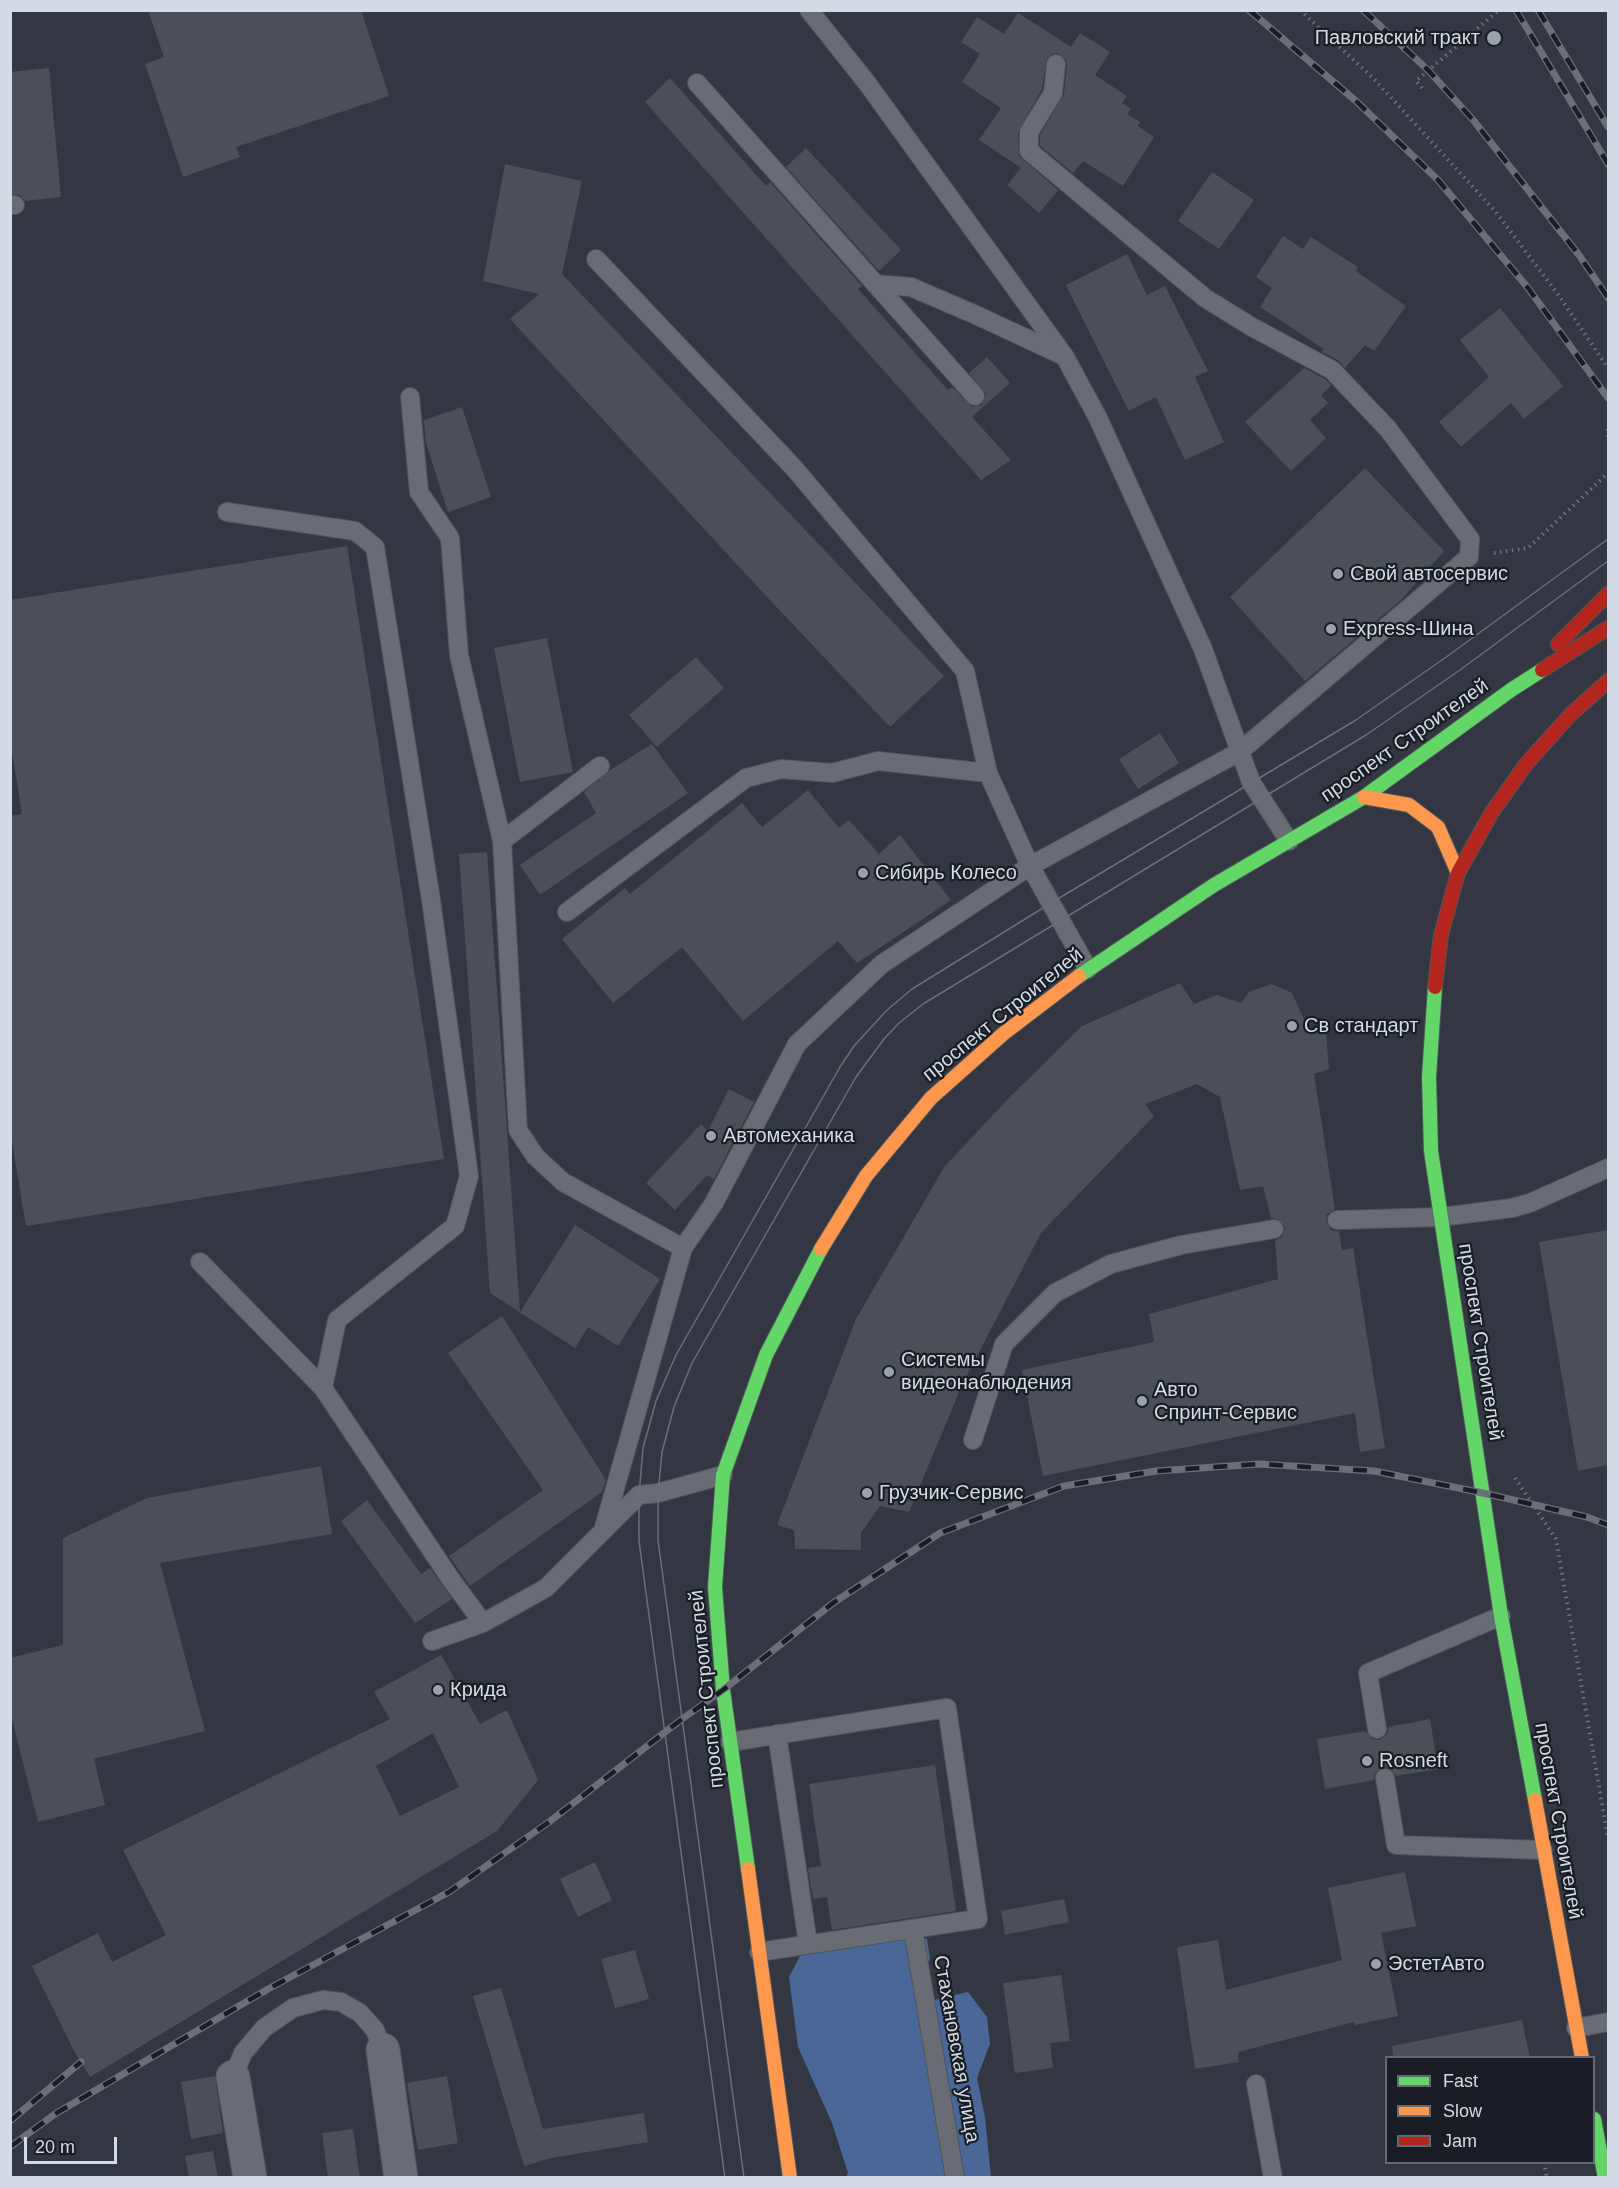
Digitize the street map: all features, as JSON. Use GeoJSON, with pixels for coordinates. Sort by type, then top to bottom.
{"type":"FeatureCollection","features":[{"type":"Feature","properties":{"kind":"main road"},"geometry":{"type":"LineString","coordinates":[[1511,690],[1608,594]]}},
{"type":"Feature","properties":{"kind":"main road"},"geometry":{"type":"LineString","coordinates":[[1511,690],[1608,628]]}},
{"type":"Feature","properties":{"kind":"main road","name":"проспект Строителей"},"geometry":{"type":"LineString","coordinates":[[1582,2056],[1501,1616],[1431,1151],[1429,1077],[1433,1004],[1442,935],[1458,873],[1492,812],[1527,763],[1571,714],[1608,681]]}},
{"type":"Feature","properties":{"kind":"main road","name":"проспект Строителей"},"geometry":{"type":"LineString","coordinates":[[790,2178],[717,1632],[716,1587],[723,1475],[766,1354],[820,1250],[866,1176],[931,1098],[1003,1034],[1088,969],[1214,885],[1364,797],[1511,690]]}},
{"type":"Feature","properties":{"kind":"main road"},"geometry":{"type":"LineString","coordinates":[[1364,797],[1409,805],[1438,827],[1458,873]]}},
{"type":"Feature","properties":{"kind":"main road"},"geometry":{"type":"LineString","coordinates":[[1595,2129],[1605,2178]]}},
{"type":"Feature","properties":{"kind":"street"},"geometry":{"type":"LineString","coordinates":[[383,2050],[401,2178]]}},
{"type":"Feature","properties":{"kind":"street"},"geometry":{"type":"LineString","coordinates":[[233,2077],[250,2178]]}},
{"type":"Feature","properties":{"kind":"lane"},"geometry":{"type":"LineString","coordinates":[[809,10],[867,83],[1065,357],[1098,417],[1203,649],[1251,782],[1289,841]]}},
{"type":"Feature","properties":{"kind":"lane"},"geometry":{"type":"LineString","coordinates":[[603,1531],[683,1248],[714,1203],[797,1044],[882,964],[1030,866],[1239,752],[1469,557],[1470,539],[1388,429],[1332,370],[1252,327],[1205,298],[1029,151],[1029,132],[1053,93],[1056,64]]}},
{"type":"Feature","properties":{"kind":"lane"},"geometry":{"type":"LineString","coordinates":[[697,83],[975,396]]}},
{"type":"Feature","properties":{"kind":"lane"},"geometry":{"type":"LineString","coordinates":[[596,259],[794,468],[965,671],[988,772],[1030,866],[1088,969]]}},
{"type":"Feature","properties":{"kind":"lane"},"geometry":{"type":"LineString","coordinates":[[875,284],[911,287],[1065,357]]}},
{"type":"Feature","properties":{"kind":"lane"},"geometry":{"type":"LineString","coordinates":[[410,397],[419,492],[450,538],[459,655],[502,841],[518,1130],[535,1156],[563,1182],[683,1248]]}},
{"type":"Feature","properties":{"kind":"lane"},"geometry":{"type":"LineString","coordinates":[[227,512],[355,531],[375,547],[431,900],[469,1176],[455,1226],[338,1320],[323,1388]]}},
{"type":"Feature","properties":{"kind":"lane"},"geometry":{"type":"LineString","coordinates":[[567,912],[746,778],[781,769],[832,773],[878,761],[988,772]]}},
{"type":"Feature","properties":{"kind":"lane"},"geometry":{"type":"LineString","coordinates":[[502,841],[600,766]]}},
{"type":"Feature","properties":{"kind":"lane"},"geometry":{"type":"LineString","coordinates":[[1337,1220],[1441,1217],[1512,1208],[1530,1203],[1608,1168]]}},
{"type":"Feature","properties":{"kind":"lane"},"geometry":{"type":"LineString","coordinates":[[973,1440],[1004,1344],[1055,1293],[1111,1264],[1181,1245],[1274,1229]]}},
{"type":"Feature","properties":{"kind":"lane"},"geometry":{"type":"LineString","coordinates":[[200,1262],[323,1388],[452,1581],[483,1623]]}},
{"type":"Feature","properties":{"kind":"lane"},"geometry":{"type":"LineString","coordinates":[[432,1641],[483,1623],[546,1588],[639,1495],[658,1493],[723,1475]]}},
{"type":"Feature","properties":{"kind":"lane"},"geometry":{"type":"LineString","coordinates":[[1377,1729],[1368,1673],[1501,1616]]}},
{"type":"Feature","properties":{"kind":"lane"},"geometry":{"type":"LineString","coordinates":[[730,1742],[947,1708],[978,1919],[759,1952]]}},
{"type":"Feature","properties":{"kind":"lane"},"geometry":{"type":"LineString","coordinates":[[777,1734],[808,1944]]}},
{"type":"Feature","properties":{"kind":"lane"},"geometry":{"type":"LineString","coordinates":[[1385,1778],[1396,1845],[1543,1850]]}},
{"type":"Feature","properties":{"kind":"lane","name":"Стахановская улица"},"geometry":{"type":"LineString","coordinates":[[913,1929],[955,2178]]}},
{"type":"Feature","properties":{"kind":"lane"},"geometry":{"type":"LineString","coordinates":[[233,2077],[243,2053],[264,2028],[293,2008],[322,2000],[341,2002],[360,2013],[375,2030],[383,2050]]}},
{"type":"Feature","properties":{"kind":"lane"},"geometry":{"type":"LineString","coordinates":[[1576,2028],[1608,2022]]}},
{"type":"Feature","properties":{"kind":"lane"},"geometry":{"type":"LineString","coordinates":[[1256,2084],[1273,2178]]}},
{"type":"Feature","properties":{"kind":"path"},"geometry":{"type":"LineString","coordinates":[[1300,10],[1373,78],[1495,211],[1557,293],[1608,368]]}},
{"type":"Feature","properties":{"kind":"path"},"geometry":{"type":"LineString","coordinates":[[1422,88],[1416,81],[1499,10]]}},
{"type":"Feature","properties":{"kind":"path"},"geometry":{"type":"LineString","coordinates":[[1608,430],[1606,432],[1608,437]]}},
{"type":"Feature","properties":{"kind":"path"},"geometry":{"type":"LineString","coordinates":[[1469,557],[1528,548],[1608,472]]}},
{"type":"Feature","properties":{"kind":"path"},"geometry":{"type":"LineString","coordinates":[[1513,1475],[1556,1539],[1608,1838]]}},
{"type":"Feature","properties":{"kind":"shaded area"},"geometry":{"type":"Polygon","coordinates":[[[900,1936],[927,1939],[930,1959],[916,1985],[921,2003],[968,1992],[987,2017],[990,2044],[977,2078],[985,2117],[991,2177],[846,2177],[848,2173],[832,2123],[798,2047],[789,1977],[800,1956],[900,1936]]]}},
{"type":"Feature","properties":{"kind":"building"},"geometry":{"type":"Polygon","coordinates":[[[148,10],[361,10],[389,96],[236,147],[240,157],[183,177],[145,64],[164,57],[148,10]]]}},
{"type":"Feature","properties":{"kind":"building"},"geometry":{"type":"Polygon","coordinates":[[[1018,13],[1071,47],[1080,33],[1110,52],[1095,75],[1127,96],[1122,103],[1131,109],[1127,114],[1140,122],[1138,126],[1154,137],[1123,186],[1083,161],[1073,173],[1040,146],[1040,135],[1064,94],[1067,65],[1066,59],[1058,53],[1047,58],[1042,89],[1018,132],[1019,156],[1058,190],[1039,213],[1007,185],[1021,168],[979,140],[1001,108],[962,82],[980,54],[961,42],[977,17],[1004,34],[1018,13]]]}},
{"type":"Feature","properties":{"kind":"building"},"geometry":{"type":"Polygon","coordinates":[[[49,68],[61,197],[25,201],[20,195],[10,194],[10,72],[49,68]]]}},
{"type":"Feature","properties":{"kind":"building"},"geometry":{"type":"Polygon","coordinates":[[[670,78],[766,186],[770,182],[862,286],[858,289],[948,390],[952,387],[972,407],[982,405],[986,394],[969,373],[987,357],[1010,383],[972,417],[1011,460],[981,480],[645,102],[670,78]]]}},
{"type":"Feature","properties":{"kind":"building"},"geometry":{"type":"Polygon","coordinates":[[[806,148],[901,250],[879,271],[786,167],[806,148]]]}},
{"type":"Feature","properties":{"kind":"building"},"geometry":{"type":"Polygon","coordinates":[[[505,164],[582,181],[562,274],[944,676],[890,727],[510,319],[539,294],[483,281],[505,164]]]}},
{"type":"Feature","properties":{"kind":"building"},"geometry":{"type":"Polygon","coordinates":[[[1212,172],[1254,200],[1219,249],[1178,221],[1212,172]]]}},
{"type":"Feature","properties":{"kind":"building"},"geometry":{"type":"Polygon","coordinates":[[[1283,236],[1303,249],[1311,237],[1358,267],[1356,271],[1406,306],[1374,351],[1365,345],[1345,368],[1338,360],[1322,352],[1324,349],[1260,307],[1272,288],[1256,277],[1283,236]]]}},
{"type":"Feature","properties":{"kind":"building"},"geometry":{"type":"Polygon","coordinates":[[[1127,254],[1147,295],[1165,286],[1208,371],[1195,377],[1224,442],[1185,460],[1156,397],[1129,411],[1066,285],[1127,254]]]}},
{"type":"Feature","properties":{"kind":"building"},"geometry":{"type":"Polygon","coordinates":[[[1500,308],[1563,386],[1524,419],[1511,403],[1461,447],[1439,422],[1489,377],[1460,340],[1500,308]]]}},
{"type":"Feature","properties":{"kind":"building"},"geometry":{"type":"Polygon","coordinates":[[[1304,368],[1325,379],[1331,385],[1321,395],[1328,403],[1310,420],[1326,438],[1291,471],[1245,422],[1304,368]]]}},
{"type":"Feature","properties":{"kind":"building"},"geometry":{"type":"Polygon","coordinates":[[[462,407],[491,497],[448,512],[426,443],[424,420],[462,407]]]}},
{"type":"Feature","properties":{"kind":"building","name":"Свой автосервис"},"geometry":{"type":"Polygon","coordinates":[[[1365,468],[1444,551],[1401,600],[1305,681],[1230,597],[1365,468]]]}},
{"type":"Feature","properties":{"kind":"building"},"geometry":{"type":"Polygon","coordinates":[[[347,546],[444,1159],[26,1226],[10,1129],[10,816],[22,814],[10,739],[10,600],[347,546]]]}},
{"type":"Feature","properties":{"kind":"building"},"geometry":{"type":"Polygon","coordinates":[[[547,638],[573,772],[520,782],[494,648],[547,638]]]}},
{"type":"Feature","properties":{"kind":"building"},"geometry":{"type":"Polygon","coordinates":[[[696,657],[724,688],[657,747],[629,715],[696,657]]]}},
{"type":"Feature","properties":{"kind":"building"},"geometry":{"type":"Polygon","coordinates":[[[1160,733],[1179,763],[1138,789],[1119,759],[1160,733]]]}},
{"type":"Feature","properties":{"kind":"building"},"geometry":{"type":"Polygon","coordinates":[[[652,744],[688,793],[540,895],[520,865],[596,813],[584,792],[610,770],[652,744]]]}},
{"type":"Feature","properties":{"kind":"building"},"geometry":{"type":"Polygon","coordinates":[[[808,790],[839,828],[849,820],[879,854],[900,835],[951,900],[857,963],[838,941],[743,1021],[682,947],[613,1003],[562,939],[625,888],[630,894],[742,803],[762,827],[808,790]]]}},
{"type":"Feature","properties":{"kind":"building"},"geometry":{"type":"Polygon","coordinates":[[[487,852],[520,1312],[575,1225],[660,1279],[618,1346],[588,1327],[575,1348],[490,1293],[459,854],[487,852]]]}},
{"type":"Feature","properties":{"kind":"building"},"geometry":{"type":"Polygon","coordinates":[[[1180,983],[1194,1004],[1217,995],[1241,1003],[1249,992],[1272,984],[1292,993],[1307,1026],[1326,1034],[1329,1069],[1314,1074],[1335,1209],[1327,1214],[1326,1221],[1331,1230],[1339,1231],[1342,1250],[1353,1248],[1385,1448],[1360,1452],[1355,1413],[1043,1476],[1022,1370],[1154,1342],[1149,1314],[1278,1279],[1275,1240],[1282,1237],[1285,1227],[1278,1219],[1271,1218],[1263,1186],[1240,1190],[1220,1097],[1197,1084],[1145,1104],[1154,1116],[1041,1233],[963,1383],[909,1512],[880,1506],[861,1533],[861,1550],[795,1549],[794,1530],[777,1525],[856,1319],[945,1166],[1009,1098],[1082,1026],[1180,983]]]}},
{"type":"Feature","properties":{"kind":"building"},"geometry":{"type":"Polygon","coordinates":[[[729,1089],[754,1102],[714,1179],[707,1175],[675,1210],[646,1183],[701,1124],[708,1131],[729,1089]]]}},
{"type":"Feature","properties":{"kind":"building"},"geometry":{"type":"Polygon","coordinates":[[[1608,1230],[1608,1465],[1578,1471],[1539,1242],[1608,1230]]]}},
{"type":"Feature","properties":{"kind":"building"},"geometry":{"type":"Polygon","coordinates":[[[502,1316],[606,1480],[602,1492],[470,1586],[449,1556],[543,1490],[448,1353],[502,1316]]]}},
{"type":"Feature","properties":{"kind":"building"},"geometry":{"type":"Polygon","coordinates":[[[321,1466],[332,1534],[160,1563],[205,1731],[94,1759],[105,1805],[38,1822],[10,1711],[10,1658],[63,1645],[63,1538],[147,1498],[321,1466]]]}},
{"type":"Feature","properties":{"kind":"building"},"geometry":{"type":"Polygon","coordinates":[[[367,1500],[421,1574],[430,1568],[452,1599],[415,1623],[341,1521],[367,1500]]]}},
{"type":"Feature","properties":{"kind":"building"},"geometry":{"type":"Polygon","coordinates":[[[441,1655],[480,1724],[507,1710],[538,1780],[497,1831],[90,2077],[74,2051],[32,1966],[98,1933],[112,1962],[166,1935],[123,1850],[390,1719],[374,1692],[441,1655]],[[433,1733],[376,1766],[400,1816],[459,1787],[433,1733]]]}},
{"type":"Feature","properties":{"kind":"building"},"geometry":{"type":"Polygon","coordinates":[[[1430,1719],[1438,1769],[1396,1776],[1389,1768],[1383,1767],[1375,1774],[1374,1780],[1325,1789],[1317,1739],[1366,1731],[1372,1739],[1379,1740],[1387,1734],[1388,1727],[1430,1719]]]}},
{"type":"Feature","properties":{"kind":"building"},"geometry":{"type":"Polygon","coordinates":[[[935,1765],[956,1911],[832,1930],[827,1897],[813,1899],[808,1868],[821,1866],[809,1784],[935,1765]]]}},
{"type":"Feature","properties":{"kind":"building"},"geometry":{"type":"Polygon","coordinates":[[[595,1862],[612,1900],[578,1917],[560,1879],[595,1862]]]}},
{"type":"Feature","properties":{"kind":"building"},"geometry":{"type":"Polygon","coordinates":[[[1405,1872],[1416,1926],[1381,1933],[1398,2016],[1355,2025],[1354,2022],[1238,2052],[1239,2062],[1195,2069],[1177,1947],[1218,1940],[1226,1990],[1342,1960],[1328,1888],[1405,1872]]]}},
{"type":"Feature","properties":{"kind":"building"},"geometry":{"type":"Polygon","coordinates":[[[1064,1899],[1069,1922],[1005,1935],[1001,1911],[1064,1899]]]}},
{"type":"Feature","properties":{"kind":"building"},"geometry":{"type":"Polygon","coordinates":[[[635,1950],[649,1999],[615,2008],[601,1959],[635,1950]]]}},
{"type":"Feature","properties":{"kind":"building"},"geometry":{"type":"Polygon","coordinates":[[[1061,1975],[1070,2041],[1050,2043],[1053,2068],[1015,2073],[1003,1983],[1061,1975]]]}},
{"type":"Feature","properties":{"kind":"building"},"geometry":{"type":"Polygon","coordinates":[[[501,1988],[543,2129],[644,2113],[648,2142],[551,2158],[524,2166],[473,1996],[501,1988]]]}},
{"type":"Feature","properties":{"kind":"building"},"geometry":{"type":"Polygon","coordinates":[[[1522,2020],[1530,2056],[1393,2056],[1392,2046],[1522,2020]]]}},
{"type":"Feature","properties":{"kind":"building"},"geometry":{"type":"Polygon","coordinates":[[[215,2076],[223,2133],[191,2139],[181,2082],[215,2076]]]}},
{"type":"Feature","properties":{"kind":"building"},"geometry":{"type":"Polygon","coordinates":[[[447,2076],[458,2143],[418,2150],[407,2083],[447,2076]]]}},
{"type":"Feature","properties":{"kind":"building"},"geometry":{"type":"Polygon","coordinates":[[[353,2129],[360,2178],[328,2178],[322,2133],[353,2129]]]}},
{"type":"Feature","properties":{"kind":"building"},"geometry":{"type":"Polygon","coordinates":[[[213,2151],[218,2178],[189,2178],[185,2156],[213,2151]]]}},
{"type":"Feature","properties":{"kind":"tram line"},"geometry":{"type":"LineString","coordinates":[[725,2178],[639,1541],[639,1495],[643,1448],[656,1401],[676,1355],[840,1067],[854,1046],[887,1010],[912,989],[1051,903],[1356,720],[1608,539]]}},
{"type":"Feature","properties":{"kind":"tram line"},"geometry":{"type":"LineString","coordinates":[[744,2178],[658,1540],[658,1493],[662,1452],[674,1407],[692,1363],[856,1077],[899,1023],[923,1004],[1366,735],[1460,670],[1608,561]]}},
{"type":"Feature","properties":{"kind":"railway"},"geometry":{"type":"LineString","coordinates":[[1249,10],[1356,101],[1438,180],[1528,288],[1608,398]]}},
{"type":"Feature","properties":{"kind":"railway"},"geometry":{"type":"LineString","coordinates":[[1363,10],[1429,71],[1474,121],[1579,255],[1608,298]]}},
{"type":"Feature","properties":{"kind":"railway"},"geometry":{"type":"LineString","coordinates":[[1516,10],[1608,164]]}},
{"type":"Feature","properties":{"kind":"railway"},"geometry":{"type":"LineString","coordinates":[[1538,10],[1608,127]]}},
{"type":"Feature","properties":{"kind":"railway"},"geometry":{"type":"LineString","coordinates":[[10,2147],[55,2114],[268,1989],[449,1892],[549,1822],[833,1603],[940,1533],[1064,1486],[1156,1471],[1259,1464],[1374,1471],[1483,1493],[1587,1517],[1608,1525]]}},
{"type":"Feature","properties":{"kind":"railway"},"geometry":{"type":"LineString","coordinates":[[10,2121],[81,2062]]}},
{"type":"Feature","properties":{"kind":"traffic: fast"},"geometry":{"type":"LineString","coordinates":[[1079,976],[1214,885],[1364,797],[1542,670]]}},
{"type":"Feature","properties":{"kind":"traffic: fast"},"geometry":{"type":"LineString","coordinates":[[1435,987],[1429,1077],[1431,1151],[1501,1616],[1535,1800]]}},
{"type":"Feature","properties":{"kind":"traffic: fast"},"geometry":{"type":"LineString","coordinates":[[748,1869],[723,1690],[715,1587],[723,1475],[766,1355],[821,1249]]}},
{"type":"Feature","properties":{"kind":"traffic: fast"},"geometry":{"type":"LineString","coordinates":[[1595,2124],[1605,2178]]}},
{"type":"Feature","properties":{"kind":"traffic: slow"},"geometry":{"type":"LineString","coordinates":[[1364,797],[1409,805],[1438,827],[1458,873]]}},
{"type":"Feature","properties":{"kind":"traffic: slow"},"geometry":{"type":"LineString","coordinates":[[821,1249],[866,1176],[931,1098],[1003,1034],[1079,976]]}},
{"type":"Feature","properties":{"kind":"traffic: slow"},"geometry":{"type":"LineString","coordinates":[[1535,1800],[1582,2056]]}},
{"type":"Feature","properties":{"kind":"traffic: slow"},"geometry":{"type":"LineString","coordinates":[[748,1869],[790,2178]]}},
{"type":"Feature","properties":{"kind":"traffic: jam"},"geometry":{"type":"LineString","coordinates":[[1558,644],[1608,594]]}},
{"type":"Feature","properties":{"kind":"traffic: jam"},"geometry":{"type":"LineString","coordinates":[[1542,670],[1608,628]]}},
{"type":"Feature","properties":{"kind":"traffic: jam"},"geometry":{"type":"LineString","coordinates":[[1435,987],[1441,935],[1458,873],[1492,812],[1527,763],[1571,714],[1608,681]]}},
{"type":"Feature","properties":{"kind":"place","name":"Павловский тракт"},"geometry":{"type":"Point","coordinates":[1494,38]}},
{"type":"Feature","properties":{"kind":"place","name":"Свой автосервис"},"geometry":{"type":"Point","coordinates":[1338,574]}},
{"type":"Feature","properties":{"kind":"place","name":"Express-Шина"},"geometry":{"type":"Point","coordinates":[1331,629]}},
{"type":"Feature","properties":{"kind":"place","name":"Сибирь Колесо"},"geometry":{"type":"Point","coordinates":[863,873]}},
{"type":"Feature","properties":{"kind":"place","name":"Св стандарт"},"geometry":{"type":"Point","coordinates":[1292,1026]}},
{"type":"Feature","properties":{"kind":"place","name":"Автомеханика"},"geometry":{"type":"Point","coordinates":[711,1136]}},
{"type":"Feature","properties":{"kind":"place","name":"Системы видеонаблюдения"},"geometry":{"type":"Point","coordinates":[889,1372]}},
{"type":"Feature","properties":{"kind":"place","name":"Авто Спринт-Сервис"},"geometry":{"type":"Point","coordinates":[1142,1401]}},
{"type":"Feature","properties":{"kind":"place","name":"Грузчик-Сервис"},"geometry":{"type":"Point","coordinates":[867,1493]}},
{"type":"Feature","properties":{"kind":"place","name":"Крида"},"geometry":{"type":"Point","coordinates":[438,1690]}},
{"type":"Feature","properties":{"kind":"place","name":"Rosneft"},"geometry":{"type":"Point","coordinates":[1367,1761]}},
{"type":"Feature","properties":{"kind":"place","name":"ЭстетАвто"},"geometry":{"type":"Point","coordinates":[1376,1964]}}]}
